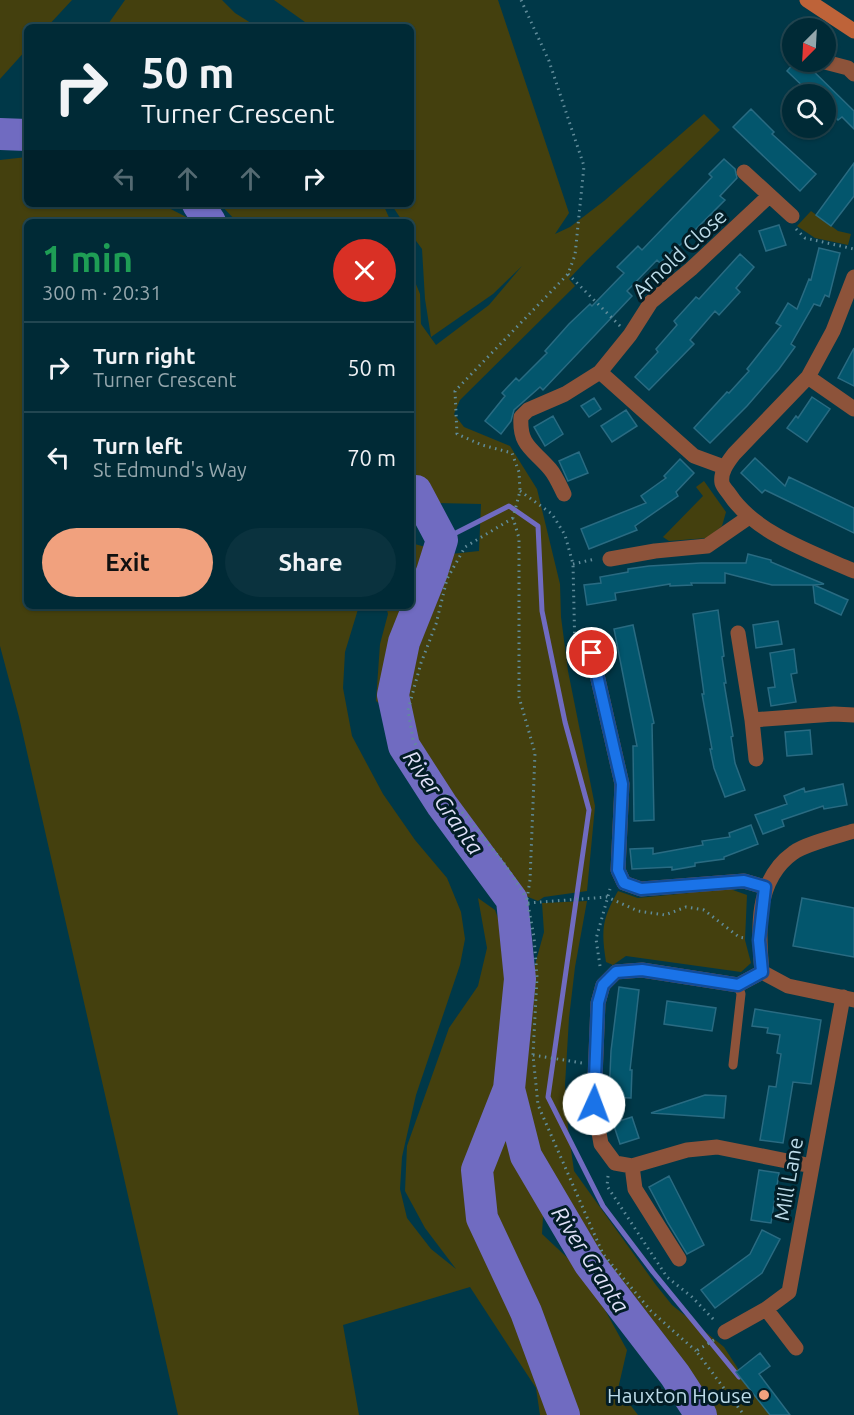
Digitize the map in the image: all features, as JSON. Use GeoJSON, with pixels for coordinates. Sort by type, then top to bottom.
{"type":"FeatureCollection","features":[{"type":"Feature","properties":{"kind":"street"},"geometry":{"type":"LineString","coordinates":[[807,0],[854,31]]}},
{"type":"Feature","properties":{"kind":"street"},"geometry":{"type":"LineString","coordinates":[[836,65],[848,68],[854,74]]}},
{"type":"Feature","properties":{"kind":"street"},"geometry":{"type":"LineString","coordinates":[[744,172],[792,216]]}},
{"type":"Feature","properties":{"kind":"street","name":"Arnold Close"},"geometry":{"type":"LineString","coordinates":[[564,494],[552,471],[523,441],[520,430],[521,417],[528,410],[565,394],[600,372],[630,335],[651,302],[691,269],[769,196]]}},
{"type":"Feature","properties":{"kind":"street"},"geometry":{"type":"LineString","coordinates":[[854,277],[833,331],[808,377],[734,454],[724,467],[722,483],[749,517],[804,549],[854,571]]}},
{"type":"Feature","properties":{"kind":"street"},"geometry":{"type":"LineString","coordinates":[[600,372],[694,456],[724,467]]}},
{"type":"Feature","properties":{"kind":"street"},"geometry":{"type":"LineString","coordinates":[[808,377],[854,409]]}},
{"type":"Feature","properties":{"kind":"street"},"geometry":{"type":"LineString","coordinates":[[610,559],[655,551],[707,546],[749,517]]}},
{"type":"Feature","properties":{"kind":"street"},"geometry":{"type":"LineString","coordinates":[[738,633],[756,759]]}},
{"type":"Feature","properties":{"kind":"street"},"geometry":{"type":"LineString","coordinates":[[592,653],[622,784],[618,870],[624,883],[641,889],[744,881],[765,887]]}},
{"type":"Feature","properties":{"kind":"street"},"geometry":{"type":"LineString","coordinates":[[752,720],[834,714],[854,715]]}},
{"type":"Feature","properties":{"kind":"street"},"geometry":{"type":"LineString","coordinates":[[762,972],[759,940],[765,887],[776,868],[794,852],[854,831]]}},
{"type":"Feature","properties":{"kind":"street"},"geometry":{"type":"LineString","coordinates":[[762,972],[738,985],[642,970],[616,972],[603,985],[598,1003],[594,1104],[601,1144],[615,1163],[632,1166],[687,1150],[717,1147],[812,1166]]}},
{"type":"Feature","properties":{"kind":"street"},"geometry":{"type":"LineString","coordinates":[[762,972],[788,986],[848,999]]}},
{"type":"Feature","properties":{"kind":"street","name":"Mill Lane"},"geometry":{"type":"LineString","coordinates":[[725,1332],[766,1309],[789,1292],[812,1166],[848,999]]}},
{"type":"Feature","properties":{"kind":"street"},"geometry":{"type":"LineString","coordinates":[[632,1166],[635,1189],[680,1259]]}},
{"type":"Feature","properties":{"kind":"street"},"geometry":{"type":"LineString","coordinates":[[766,1309],[796,1348]]}},
{"type":"Feature","properties":{"kind":"lane"},"geometry":{"type":"LineString","coordinates":[[733,1065],[741,994],[738,985]]}},
{"type":"Feature","properties":{"kind":"path"},"geometry":{"type":"LineString","coordinates":[[521,0],[549,61],[584,166],[574,263],[568,274],[455,391],[457,434],[482,446],[512,453],[519,472],[520,491],[513,518],[519,538],[519,697],[535,753],[530,880],[527,901],[534,937],[537,977],[533,1055],[538,1105],[603,1254],[651,1311],[696,1351],[744,1415]]}},
{"type":"Feature","properties":{"kind":"path"},"geometry":{"type":"LineString","coordinates":[[792,216],[795,228],[805,238],[854,249]]}},
{"type":"Feature","properties":{"kind":"path"},"geometry":{"type":"LineString","coordinates":[[568,274],[630,335]]}},
{"type":"Feature","properties":{"kind":"path"},"geometry":{"type":"LineString","coordinates":[[520,491],[552,514],[565,535],[573,564],[574,650],[577,661]]}},
{"type":"Feature","properties":{"kind":"path"},"geometry":{"type":"LineString","coordinates":[[513,518],[465,547],[447,579],[436,624],[408,710],[413,739],[434,782],[471,822],[506,866],[527,901]]}},
{"type":"Feature","properties":{"kind":"path"},"geometry":{"type":"LineString","coordinates":[[573,564],[595,558],[610,559]]}},
{"type":"Feature","properties":{"kind":"path"},"geometry":{"type":"LineString","coordinates":[[603,985],[596,939],[607,897],[618,870]]}},
{"type":"Feature","properties":{"kind":"path"},"geometry":{"type":"LineString","coordinates":[[527,901],[607,897],[638,911],[665,915],[687,907],[704,910],[739,937],[759,940]]}},
{"type":"Feature","properties":{"kind":"path"},"geometry":{"type":"LineString","coordinates":[[533,1055],[591,1064]]}},
{"type":"Feature","properties":{"kind":"path"},"geometry":{"type":"LineString","coordinates":[[696,1351],[706,1345]]}},
{"type":"Feature","properties":{"kind":"shaded area"},"geometry":{"type":"Polygon","coordinates":[[[0,0],[72,0],[50,24],[24,24],[24,52],[0,79],[0,0]]]}},
{"type":"Feature","properties":{"kind":"shaded area"},"geometry":{"type":"Polygon","coordinates":[[[125,0],[222,0],[235,13],[252,24],[108,24],[125,0]]]}},
{"type":"Feature","properties":{"kind":"shaded area"},"geometry":{"type":"Polygon","coordinates":[[[274,0],[498,0],[569,213],[555,234],[570,227],[604,201],[704,114],[720,130],[569,279],[575,286],[460,400],[454,414],[464,427],[510,446],[537,489],[560,584],[561,617],[568,671],[595,806],[587,891],[544,897],[538,901],[509,889],[431,781],[401,719],[376,701],[380,644],[388,614],[387,609],[414,609],[414,544],[451,554],[479,551],[481,504],[437,503],[414,489],[414,279],[420,294],[421,324],[436,345],[489,305],[522,266],[493,294],[431,337],[425,299],[422,249],[414,238],[414,219],[401,219],[393,207],[414,207],[414,24],[308,24],[274,0]]]}},
{"type":"Feature","properties":{"kind":"shaded area"},"geometry":{"type":"Polygon","coordinates":[[[24,157],[24,207],[167,207],[190,219],[24,219],[24,609],[358,609],[345,652],[343,688],[352,736],[383,794],[415,840],[447,878],[461,912],[465,939],[460,965],[416,1095],[402,1157],[400,1189],[407,1218],[431,1249],[456,1269],[425,1228],[405,1191],[407,1146],[449,1028],[478,986],[487,948],[478,898],[495,910],[514,962],[531,979],[544,932],[542,903],[587,901],[575,967],[565,1085],[574,1171],[672,1305],[724,1347],[757,1398],[772,1415],[695,1415],[687,1391],[650,1367],[611,1277],[570,1214],[544,1200],[542,1234],[573,1263],[599,1299],[627,1350],[618,1389],[638,1415],[540,1415],[536,1388],[470,1287],[343,1325],[359,1415],[178,1415],[19,717],[0,646],[0,160],[24,157]]]}},
{"type":"Feature","properties":{"kind":"shaded area"},"geometry":{"type":"Polygon","coordinates":[[[223,207],[384,207],[390,219],[234,219],[223,207]]]}},
{"type":"Feature","properties":{"kind":"shaded area"},"geometry":{"type":"Polygon","coordinates":[[[811,211],[838,231],[851,234],[848,245],[815,238],[797,226],[811,211]]]}},
{"type":"Feature","properties":{"kind":"shaded area"},"geometry":{"type":"Polygon","coordinates":[[[704,481],[726,512],[722,526],[707,538],[669,541],[663,537],[703,496],[696,487],[704,481]]]}},
{"type":"Feature","properties":{"kind":"shaded area"},"geometry":{"type":"Polygon","coordinates":[[[730,889],[747,895],[745,940],[751,963],[741,972],[626,956],[613,965],[606,962],[604,925],[618,891],[638,898],[730,889]]]}},
{"type":"Feature","properties":{"kind":"building"},"geometry":{"type":"Polygon","coordinates":[[[788,72],[814,72],[826,84],[801,84],[788,72]]]}},
{"type":"Feature","properties":{"kind":"building"},"geometry":{"type":"Polygon","coordinates":[[[836,93],[854,111],[854,129],[842,117],[838,120],[836,118],[836,93]]]}},
{"type":"Feature","properties":{"kind":"building"},"geometry":{"type":"Polygon","coordinates":[[[751,109],[774,132],[772,134],[816,174],[800,191],[733,127],[751,109]]]}},
{"type":"Feature","properties":{"kind":"building"},"geometry":{"type":"Polygon","coordinates":[[[724,159],[735,169],[737,178],[720,196],[725,200],[679,246],[660,263],[657,260],[627,291],[632,296],[543,390],[540,387],[514,410],[511,421],[501,434],[485,421],[505,396],[502,393],[516,378],[519,381],[547,353],[545,351],[569,324],[590,304],[592,306],[624,273],[617,267],[638,246],[642,250],[712,177],[709,174],[724,159]]]}},
{"type":"Feature","properties":{"kind":"building"},"geometry":{"type":"Polygon","coordinates":[[[854,163],[854,196],[831,226],[816,215],[854,163]]]}},
{"type":"Feature","properties":{"kind":"building"},"geometry":{"type":"Polygon","coordinates":[[[779,225],[786,245],[766,251],[759,231],[779,225]]]}},
{"type":"Feature","properties":{"kind":"building"},"geometry":{"type":"Polygon","coordinates":[[[819,248],[840,253],[829,297],[825,295],[820,306],[814,304],[791,344],[795,347],[779,369],[747,406],[710,443],[694,428],[749,371],[747,369],[781,326],[776,323],[788,303],[797,309],[809,279],[811,280],[819,248]]]}},
{"type":"Feature","properties":{"kind":"building"},"geometry":{"type":"Polygon","coordinates":[[[740,254],[754,267],[736,288],[740,292],[719,315],[715,311],[690,340],[694,344],[649,390],[635,377],[658,352],[656,349],[677,325],[674,321],[696,297],[699,299],[740,254]]]}},
{"type":"Feature","properties":{"kind":"building"},"geometry":{"type":"Polygon","coordinates":[[[854,348],[854,386],[838,378],[854,348]]]}},
{"type":"Feature","properties":{"kind":"building"},"geometry":{"type":"Polygon","coordinates":[[[812,397],[830,409],[807,442],[787,428],[796,416],[798,418],[812,397]]]}},
{"type":"Feature","properties":{"kind":"building"},"geometry":{"type":"Polygon","coordinates":[[[594,398],[601,409],[589,417],[581,406],[594,398]]]}},
{"type":"Feature","properties":{"kind":"building"},"geometry":{"type":"Polygon","coordinates":[[[626,410],[637,426],[612,442],[601,426],[626,410]]]}},
{"type":"Feature","properties":{"kind":"building"},"geometry":{"type":"Polygon","coordinates":[[[553,416],[563,434],[545,446],[534,427],[553,416]]]}},
{"type":"Feature","properties":{"kind":"building"},"geometry":{"type":"Polygon","coordinates":[[[579,452],[588,473],[568,481],[559,461],[579,452]]]}},
{"type":"Feature","properties":{"kind":"building"},"geometry":{"type":"Polygon","coordinates":[[[755,458],[785,486],[789,477],[854,508],[854,533],[765,490],[762,493],[741,473],[755,458]]]}},
{"type":"Feature","properties":{"kind":"building"},"geometry":{"type":"Polygon","coordinates":[[[680,459],[694,473],[676,492],[678,496],[635,526],[637,530],[589,549],[581,529],[646,503],[641,496],[666,478],[664,476],[680,459]]]}},
{"type":"Feature","properties":{"kind":"building"},"geometry":{"type":"Polygon","coordinates":[[[748,554],[771,560],[771,562],[824,584],[814,585],[848,600],[841,615],[815,603],[813,585],[772,585],[725,573],[725,583],[691,583],[692,585],[670,586],[670,584],[615,593],[616,600],[587,605],[584,585],[601,583],[600,577],[649,566],[746,563],[748,554]]]}},
{"type":"Feature","properties":{"kind":"building"},"geometry":{"type":"Polygon","coordinates":[[[718,610],[724,656],[722,657],[726,683],[724,683],[733,736],[731,737],[735,763],[745,790],[725,797],[714,768],[710,749],[712,749],[702,694],[704,694],[693,614],[718,610]]]}},
{"type":"Feature","properties":{"kind":"building"},"geometry":{"type":"Polygon","coordinates":[[[778,621],[782,644],[756,648],[753,625],[778,621]]]}},
{"type":"Feature","properties":{"kind":"building"},"geometry":{"type":"Polygon","coordinates":[[[633,625],[654,723],[652,724],[654,820],[634,821],[633,746],[637,746],[614,629],[633,625]]]}},
{"type":"Feature","properties":{"kind":"building"},"geometry":{"type":"Polygon","coordinates":[[[794,649],[797,673],[791,674],[796,702],[771,706],[768,688],[775,687],[770,653],[794,649]]]}},
{"type":"Feature","properties":{"kind":"building"},"geometry":{"type":"Polygon","coordinates":[[[810,730],[812,754],[787,756],[785,732],[810,730]]]}},
{"type":"Feature","properties":{"kind":"building"},"geometry":{"type":"Polygon","coordinates":[[[843,784],[847,805],[824,809],[823,806],[782,820],[784,826],[763,834],[755,815],[787,804],[784,796],[804,788],[805,792],[843,784]]]}},
{"type":"Feature","properties":{"kind":"building"},"geometry":{"type":"Polygon","coordinates":[[[751,825],[758,844],[724,857],[724,859],[695,863],[695,866],[672,870],[672,867],[632,869],[630,849],[653,848],[653,854],[703,845],[702,841],[730,837],[729,833],[751,825]]]}},
{"type":"Feature","properties":{"kind":"building"},"geometry":{"type":"Polygon","coordinates":[[[802,898],[854,908],[854,957],[793,946],[802,898]]]}},
{"type":"Feature","properties":{"kind":"building"},"geometry":{"type":"Polygon","coordinates":[[[619,987],[639,990],[630,1070],[632,1070],[631,1098],[609,1097],[611,1051],[619,987]]]}},
{"type":"Feature","properties":{"kind":"building"},"geometry":{"type":"Polygon","coordinates":[[[667,1001],[716,1008],[712,1031],[664,1024],[667,1001]]]}},
{"type":"Feature","properties":{"kind":"building"},"geometry":{"type":"Polygon","coordinates":[[[755,1009],[821,1020],[811,1084],[793,1082],[783,1143],[760,1140],[769,1086],[776,1087],[781,1054],[777,1053],[780,1035],[767,1033],[768,1028],[752,1026],[755,1009]]]}},
{"type":"Feature","properties":{"kind":"building"},"geometry":{"type":"Polygon","coordinates":[[[705,1095],[726,1096],[724,1118],[651,1113],[705,1095]]]}},
{"type":"Feature","properties":{"kind":"building"},"geometry":{"type":"Polygon","coordinates":[[[632,1117],[639,1138],[620,1144],[613,1123],[632,1117]]]}},
{"type":"Feature","properties":{"kind":"building"},"geometry":{"type":"Polygon","coordinates":[[[759,1170],[779,1173],[771,1223],[751,1220],[759,1170]]]}},
{"type":"Feature","properties":{"kind":"building"},"geometry":{"type":"Polygon","coordinates":[[[669,1176],[704,1245],[687,1254],[649,1187],[669,1176]]]}},
{"type":"Feature","properties":{"kind":"building"},"geometry":{"type":"Polygon","coordinates":[[[762,1230],[780,1239],[762,1273],[715,1308],[701,1290],[750,1254],[762,1230]]]}},
{"type":"Feature","properties":{"kind":"building","name":"Hauxton House"},"geometry":{"type":"Polygon","coordinates":[[[760,1353],[770,1366],[759,1374],[790,1415],[770,1415],[736,1372],[760,1353]]]}},
{"type":"Feature","properties":{"kind":"waterway","name":"River Granta"},"geometry":{"type":"LineString","coordinates":[[0,134],[24,135]]}},
{"type":"Feature","properties":{"kind":"waterway","name":"River Granta"},"geometry":{"type":"LineString","coordinates":[[200,207],[208,219]]}},
{"type":"Feature","properties":{"kind":"waterway","name":"River Granta"},"geometry":{"type":"LineString","coordinates":[[414,491],[442,540],[432,572],[404,642],[393,695],[404,746],[442,805],[512,900],[520,979],[509,1089],[526,1156],[589,1263],[675,1375],[701,1415]]}},
{"type":"Feature","properties":{"kind":"waterway"},"geometry":{"type":"LineString","coordinates":[[442,540],[509,506],[538,526],[542,611],[565,722],[589,810],[548,1097],[603,1206],[653,1272],[739,1377]]}},
{"type":"Feature","properties":{"kind":"waterway","name":"River Granta"},"geometry":{"type":"LineString","coordinates":[[509,1089],[477,1170],[482,1218],[526,1312],[564,1415]]}},
{"type":"Feature","properties":{"kind":"place","name":"Hauxton House"},"geometry":{"type":"Point","coordinates":[764,1395]}},
{"type":"Feature","properties":{"kind":"route"},"geometry":{"type":"LineString","coordinates":[[592,653],[622,784],[618,870],[624,883],[641,889],[744,881],[765,887],[759,940],[762,972],[738,985],[642,970],[616,972],[603,985],[598,1003],[594,1104]]}}]}
